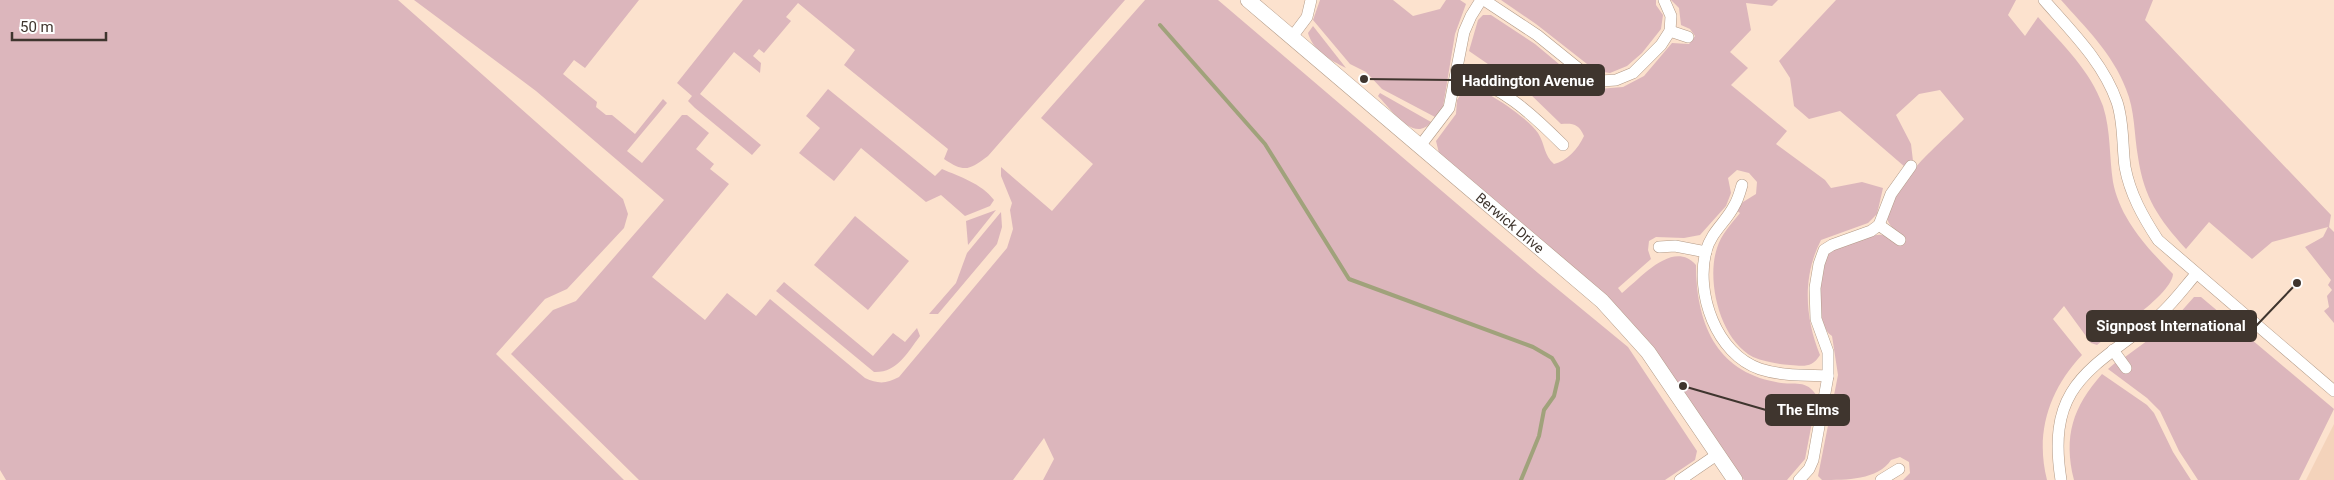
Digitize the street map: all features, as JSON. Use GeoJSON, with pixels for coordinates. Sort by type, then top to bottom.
{"type":"FeatureCollection","features":[{"type":"Feature","properties":{"kind":"street","name":"Berwick Drive"},"geometry":{"type":"LineString","coordinates":[[1248,0],[1602,302],[1648,352],[1735,480]]}},
{"type":"Feature","properties":{"kind":"street"},"geometry":{"type":"LineString","coordinates":[[1292,37],[1307,17],[1311,0]]}},
{"type":"Feature","properties":{"kind":"street"},"geometry":{"type":"LineString","coordinates":[[1420,146],[1449,108],[1464,32],[1470,16],[1483,0],[1537,34],[1584,73],[1601,80],[1616,80],[1633,73],[1662,45],[1670,31],[1671,16],[1664,0]]}},
{"type":"Feature","properties":{"kind":"street"},"geometry":{"type":"LineString","coordinates":[[2044,0],[2089,52],[2105,75],[2117,103],[2122,127],[2125,167],[2133,195],[2144,218],[2158,240],[2334,391]]}},
{"type":"Feature","properties":{"kind":"street"},"geometry":{"type":"LineString","coordinates":[[1670,31],[1688,37]]}},
{"type":"Feature","properties":{"kind":"street"},"geometry":{"type":"LineString","coordinates":[[1457,71],[1485,82],[1508,95],[1538,119],[1563,145]]}},
{"type":"Feature","properties":{"kind":"street"},"geometry":{"type":"LineString","coordinates":[[1803,479],[1812,460],[1828,376],[1828,352],[1816,319],[1815,288],[1819,264],[1824,250],[1879,226],[1891,194],[1912,166]]}},
{"type":"Feature","properties":{"kind":"street"},"geometry":{"type":"LineString","coordinates":[[1742,185],[1734,207],[1711,238],[1706,252],[1704,279],[1708,306],[1716,328],[1727,345],[1740,359],[1758,368],[1778,374],[1828,376]]}},
{"type":"Feature","properties":{"kind":"street"},"geometry":{"type":"LineString","coordinates":[[1879,226],[1900,240]]}},
{"type":"Feature","properties":{"kind":"street"},"geometry":{"type":"LineString","coordinates":[[1659,247],[1674,246],[1706,252]]}},
{"type":"Feature","properties":{"kind":"street"},"geometry":{"type":"LineString","coordinates":[[2062,480],[2057,452],[2059,425],[2068,399],[2082,377],[2166,309],[2196,274]]}},
{"type":"Feature","properties":{"kind":"street"},"geometry":{"type":"LineString","coordinates":[[2113,350],[2126,368]]}},
{"type":"Feature","properties":{"kind":"street"},"geometry":{"type":"LineString","coordinates":[[1680,480],[1718,454]]}},
{"type":"Feature","properties":{"kind":"street"},"geometry":{"type":"LineString","coordinates":[[1881,480],[1899,469]]}},
{"type":"Feature","properties":{"kind":"shaded area"},"geometry":{"type":"Polygon","coordinates":[[[0,0],[398,0],[623,199],[628,214],[624,228],[567,289],[545,299],[496,354],[624,480],[6,480],[0,470],[0,0]]]}},
{"type":"Feature","properties":{"kind":"shaded area"},"geometry":{"type":"Polygon","coordinates":[[[414,0],[639,0],[585,68],[574,60],[563,74],[597,102],[596,107],[606,115],[612,115],[635,134],[663,99],[667,103],[627,151],[642,163],[682,115],[687,115],[709,133],[696,149],[714,164],[710,169],[729,184],[652,277],[705,320],[727,293],[756,316],[770,299],[865,378],[882,382],[899,377],[1007,248],[1013,229],[1010,210],[1012,203],[1001,176],[1001,167],[1052,211],[1093,164],[1041,118],[1145,0],[1218,0],[1538,273],[1628,347],[1697,451],[1695,460],[1665,480],[1043,480],[1054,459],[1044,438],[1013,480],[639,480],[511,354],[553,310],[576,301],[664,200],[536,91],[414,0]]]}},
{"type":"Feature","properties":{"kind":"shaded area"},"geometry":{"type":"Polygon","coordinates":[[[743,0],[1125,0],[988,156],[971,167],[962,168],[944,159],[948,149],[844,65],[855,50],[798,3],[786,17],[791,21],[764,53],[759,49],[753,56],[761,63],[760,73],[734,52],[700,94],[761,145],[752,155],[695,108],[688,101],[692,96],[677,83],[743,0]]]}},
{"type":"Feature","properties":{"kind":"shaded area"},"geometry":{"type":"Polygon","coordinates":[[[1320,0],[1393,0],[1413,16],[1440,9],[1446,0],[1460,0],[1466,4],[1455,34],[1443,107],[1435,117],[1382,89],[1366,72],[1350,64],[1313,20],[1320,0]]]}},
{"type":"Feature","properties":{"kind":"shaded area"},"geometry":{"type":"Polygon","coordinates":[[[1501,0],[1656,0],[1656,5],[1663,15],[1661,29],[1642,53],[1627,66],[1610,73],[1596,71],[1536,24],[1501,0]]]}},
{"type":"Feature","properties":{"kind":"shaded area"},"geometry":{"type":"Polygon","coordinates":[[[1671,0],[1778,0],[1772,6],[1746,3],[1751,30],[1730,52],[1748,68],[1731,85],[1787,131],[1776,144],[1825,180],[1831,188],[1862,182],[1883,188],[1877,214],[1868,223],[1821,240],[1815,254],[1808,283],[1808,298],[1811,327],[1820,355],[1811,364],[1804,366],[1781,364],[1753,357],[1742,349],[1732,337],[1724,324],[1718,308],[1713,277],[1714,261],[1719,243],[1740,213],[1737,211],[1743,202],[1756,194],[1757,182],[1749,173],[1737,170],[1728,178],[1731,193],[1726,206],[1700,235],[1684,238],[1656,237],[1649,241],[1648,250],[1651,259],[1618,288],[1622,293],[1667,258],[1677,256],[1687,258],[1696,265],[1697,286],[1705,324],[1713,340],[1724,355],[1738,367],[1755,376],[1776,382],[1804,385],[1813,390],[1817,396],[1805,459],[1787,480],[1744,480],[1650,344],[1439,153],[1436,141],[1456,114],[1457,100],[1467,85],[1484,92],[1525,119],[1538,133],[1548,157],[1554,164],[1572,154],[1584,136],[1575,125],[1561,124],[1527,91],[1469,51],[1478,20],[1483,15],[1491,15],[1535,44],[1583,84],[1598,89],[1623,87],[1644,76],[1672,43],[1689,44],[1695,36],[1690,29],[1681,25],[1679,8],[1671,0]]]}},
{"type":"Feature","properties":{"kind":"shaded area"},"geometry":{"type":"Polygon","coordinates":[[[1836,0],[2016,0],[2008,15],[2025,36],[2038,17],[2083,69],[2098,93],[2106,115],[2113,182],[2117,196],[2128,221],[2145,244],[2173,274],[2163,292],[2153,302],[2097,345],[2091,343],[2064,306],[2053,319],[2082,355],[2061,383],[2048,413],[2044,429],[2043,446],[2047,480],[1903,480],[1910,473],[1909,462],[1900,457],[1891,460],[1878,472],[1861,478],[1822,480],[1818,476],[1838,375],[1832,336],[1823,321],[1820,298],[1822,273],[1828,255],[1853,242],[1877,235],[1882,235],[1898,245],[1904,236],[1893,228],[1887,220],[1890,204],[1897,191],[1918,164],[1964,119],[1940,90],[1919,94],[1896,115],[1911,144],[1913,161],[1905,167],[1840,111],[1809,119],[1794,106],[1790,78],[1779,61],[1836,0]]]}},
{"type":"Feature","properties":{"kind":"shaded area"},"geometry":{"type":"Polygon","coordinates":[[[2061,0],[2153,0],[2145,20],[2331,215],[2329,227],[2334,232],[2334,323],[2324,311],[2329,307],[2327,296],[2332,290],[2328,285],[2331,280],[2305,247],[2323,237],[2328,227],[2272,242],[2252,259],[2209,222],[2186,249],[2176,238],[2154,207],[2144,184],[2138,157],[2131,105],[2120,76],[2098,42],[2061,0]]]}},
{"type":"Feature","properties":{"kind":"shaded area"},"geometry":{"type":"Polygon","coordinates":[[[1313,26],[1346,68],[1328,58],[1314,45],[1308,33],[1313,26]]]}},
{"type":"Feature","properties":{"kind":"shaded area"},"geometry":{"type":"Polygon","coordinates":[[[828,89],[935,176],[942,169],[983,189],[994,200],[990,206],[965,216],[941,195],[926,202],[861,148],[834,181],[799,153],[820,128],[806,116],[828,89]]]}},
{"type":"Feature","properties":{"kind":"shaded area"},"geometry":{"type":"Polygon","coordinates":[[[1380,93],[1431,122],[1424,128],[1410,127],[1378,96],[1380,93]]]}},
{"type":"Feature","properties":{"kind":"shaded area"},"geometry":{"type":"Polygon","coordinates":[[[996,210],[968,245],[966,221],[996,210]]]}},
{"type":"Feature","properties":{"kind":"shaded area"},"geometry":{"type":"Polygon","coordinates":[[[1001,212],[1002,227],[997,244],[938,314],[929,314],[956,283],[967,253],[1001,212]]]}},
{"type":"Feature","properties":{"kind":"shaded area"},"geometry":{"type":"Polygon","coordinates":[[[855,216],[909,261],[868,310],[814,265],[855,216]]]}},
{"type":"Feature","properties":{"kind":"shaded area"},"geometry":{"type":"Polygon","coordinates":[[[784,282],[873,356],[893,333],[905,342],[917,328],[920,336],[895,366],[874,372],[776,291],[784,282]]]}},
{"type":"Feature","properties":{"kind":"shaded area"},"geometry":{"type":"Polygon","coordinates":[[[2194,297],[2201,297],[2334,409],[2299,480],[2198,480],[2179,451],[2160,411],[2147,398],[2108,369],[2115,363],[2122,371],[2131,365],[2125,357],[2170,324],[2194,297]]]}},
{"type":"Feature","properties":{"kind":"shaded area"},"geometry":{"type":"Polygon","coordinates":[[[2102,374],[2147,405],[2154,413],[2173,452],[2191,480],[2074,480],[2070,450],[2070,436],[2073,423],[2077,410],[2084,398],[2102,374]]]}},
{"type":"Feature","properties":{"kind":"shaded area"},"geometry":{"type":"Polygon","coordinates":[[[2334,424],[2334,480],[2306,480],[2334,424]]]}},
{"type":"Feature","properties":{"kind":"waterway"},"geometry":{"type":"LineString","coordinates":[[1160,25],[1265,144],[1349,279],[1533,347],[1552,358],[1558,368],[1558,379],[1554,396],[1544,410],[1539,436],[1521,480]]}},
{"type":"Feature","properties":{"kind":"place","name":"Haddington Avenue"},"geometry":{"type":"Point","coordinates":[1364,79]}},
{"type":"Feature","properties":{"kind":"place","name":"Signpost International"},"geometry":{"type":"Point","coordinates":[2297,283]}},
{"type":"Feature","properties":{"kind":"place","name":"The Elms"},"geometry":{"type":"Point","coordinates":[1683,386]}}]}
